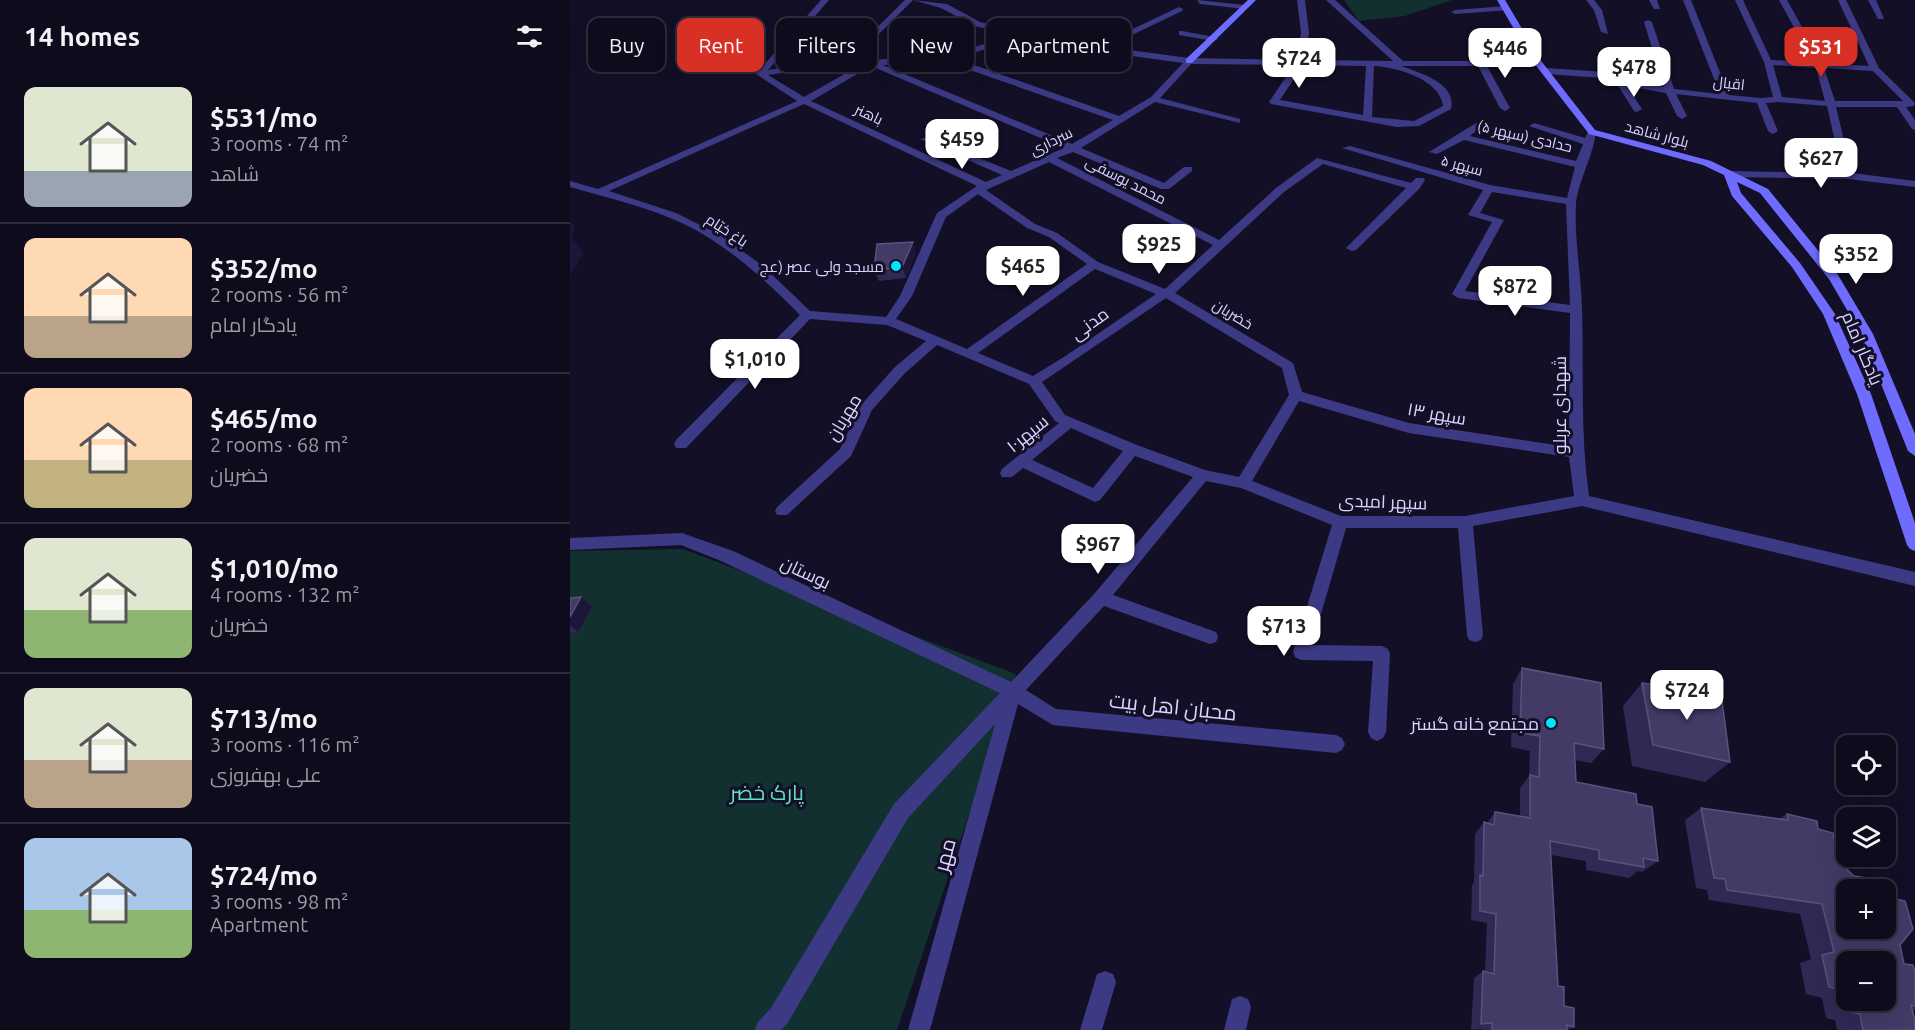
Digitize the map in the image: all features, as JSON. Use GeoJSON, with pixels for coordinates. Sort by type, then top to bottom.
{"type":"FeatureCollection","features":[{"type":"Feature","properties":{"kind":"main road","name":"سرداری"},"geometry":{"type":"LineString","coordinates":[[1189,61],[1252,0]]}},
{"type":"Feature","properties":{"kind":"main road"},"geometry":{"type":"LineString","coordinates":[[1504,4],[1538,63],[1546,71],[1591,137]]}},
{"type":"Feature","properties":{"kind":"main road","name":"بلوار شاهد"},"geometry":{"type":"LineString","coordinates":[[1591,137],[1707,163],[1729,174]]}},
{"type":"Feature","properties":{"kind":"main road","name":"یادگار امام"},"geometry":{"type":"LineString","coordinates":[[1729,174],[1764,191],[1834,278],[1868,334],[1914,445]]}},
{"type":"Feature","properties":{"kind":"main road","name":"یادگار امام"},"geometry":{"type":"LineString","coordinates":[[1729,174],[1736,194],[1796,265],[1829,314],[1864,394],[1915,545]]}},
{"type":"Feature","properties":{"kind":"street"},"geometry":{"type":"LineString","coordinates":[[760,74],[825,0]]}},
{"type":"Feature","properties":{"kind":"street"},"geometry":{"type":"LineString","coordinates":[[877,32],[909,0]]}},
{"type":"Feature","properties":{"kind":"street"},"geometry":{"type":"LineString","coordinates":[[917,0],[944,6],[977,24],[986,26]]}},
{"type":"Feature","properties":{"kind":"street"},"geometry":{"type":"LineString","coordinates":[[1301,0],[1307,36],[1301,61],[1274,102],[1367,120],[1416,124],[1448,107],[1449,99],[1438,84],[1386,64]]}},
{"type":"Feature","properties":{"kind":"street"},"geometry":{"type":"LineString","coordinates":[[1330,0],[1400,63]]}},
{"type":"Feature","properties":{"kind":"street"},"geometry":{"type":"LineString","coordinates":[[1590,0],[1598,10],[1605,32]]}},
{"type":"Feature","properties":{"kind":"street"},"geometry":{"type":"LineString","coordinates":[[1687,0],[1726,98]]}},
{"type":"Feature","properties":{"kind":"street"},"geometry":{"type":"LineString","coordinates":[[1739,0],[1768,62],[1778,99]]}},
{"type":"Feature","properties":{"kind":"street"},"geometry":{"type":"LineString","coordinates":[[1783,0],[1819,65],[1848,176]]}},
{"type":"Feature","properties":{"kind":"street"},"geometry":{"type":"LineString","coordinates":[[1768,62],[1875,69],[1842,0]]}},
{"type":"Feature","properties":{"kind":"street"},"geometry":{"type":"LineString","coordinates":[[1872,0],[1881,16]]}},
{"type":"Feature","properties":{"kind":"street"},"geometry":{"type":"LineString","coordinates":[[1200,2],[1245,7]]}},
{"type":"Feature","properties":{"kind":"street"},"geometry":{"type":"LineString","coordinates":[[1455,12],[1504,4]]}},
{"type":"Feature","properties":{"kind":"street"},"geometry":{"type":"LineString","coordinates":[[1131,32],[1179,9]]}},
{"type":"Feature","properties":{"kind":"street"},"geometry":{"type":"LineString","coordinates":[[1647,22],[1670,92],[1682,116]]}},
{"type":"Feature","properties":{"kind":"street"},"geometry":{"type":"LineString","coordinates":[[1182,33],[1214,39]]}},
{"type":"Feature","properties":{"kind":"street"},"geometry":{"type":"LineString","coordinates":[[1131,53],[1189,61],[1301,61],[1370,64],[1538,63]]}},
{"type":"Feature","properties":{"kind":"street","name":"سرداری"},"geometry":{"type":"LineString","coordinates":[[889,321],[906,296],[941,215],[982,188],[1075,147],[1154,99],[1189,61]]}},
{"type":"Feature","properties":{"kind":"street"},"geometry":{"type":"LineString","coordinates":[[1481,63],[1505,108]]}},
{"type":"Feature","properties":{"kind":"street"},"geometry":{"type":"LineString","coordinates":[[1367,120],[1370,64]]}},
{"type":"Feature","properties":{"kind":"street"},"geometry":{"type":"LineString","coordinates":[[877,65],[1075,147],[1165,187],[1188,169]]}},
{"type":"Feature","properties":{"kind":"street"},"geometry":{"type":"LineString","coordinates":[[974,68],[1119,119]]}},
{"type":"Feature","properties":{"kind":"street","name":"اقبال"},"geometry":{"type":"LineString","coordinates":[[1546,71],[1605,75],[1620,82],[1670,92],[1726,98],[1761,101],[1778,99],[1831,104],[1911,104],[1875,69]]}},
{"type":"Feature","properties":{"kind":"street"},"geometry":{"type":"LineString","coordinates":[[760,74],[776,71]]}},
{"type":"Feature","properties":{"kind":"street"},"geometry":{"type":"LineString","coordinates":[[599,192],[804,100],[855,72]]}},
{"type":"Feature","properties":{"kind":"street","name":"باهنر"},"geometry":{"type":"LineString","coordinates":[[760,74],[804,100],[982,188]]}},
{"type":"Feature","properties":{"kind":"street"},"geometry":{"type":"LineString","coordinates":[[1620,82],[1638,109]]}},
{"type":"Feature","properties":{"kind":"street"},"geometry":{"type":"LineString","coordinates":[[1154,99],[1237,121]]}},
{"type":"Feature","properties":{"kind":"street"},"geometry":{"type":"LineString","coordinates":[[1761,101],[1773,131]]}},
{"type":"Feature","properties":{"kind":"street"},"geometry":{"type":"LineString","coordinates":[[1900,105],[1915,127]]}},
{"type":"Feature","properties":{"kind":"street"},"geometry":{"type":"LineString","coordinates":[[1434,152],[1463,137],[1481,123]]}},
{"type":"Feature","properties":{"kind":"street"},"geometry":{"type":"LineString","coordinates":[[1534,126],[1591,137]]}},
{"type":"Feature","properties":{"kind":"street","name":"حدادی (سپهر ۵)"},"geometry":{"type":"LineString","coordinates":[[1463,137],[1580,165]]}},
{"type":"Feature","properties":{"kind":"street","name":"شهدای عربلو"},"geometry":{"type":"LineString","coordinates":[[1582,500],[1576,453],[1576,310],[1571,202],[1580,165],[1591,137]]}},
{"type":"Feature","properties":{"kind":"street"},"geometry":{"type":"LineString","coordinates":[[925,139],[1011,175]]}},
{"type":"Feature","properties":{"kind":"street","name":"سپهر ۵"},"geometry":{"type":"LineString","coordinates":[[1347,148],[1490,188],[1571,202]]}},
{"type":"Feature","properties":{"kind":"street","name":"محمد یوسفی"},"geometry":{"type":"LineString","coordinates":[[1051,159],[1219,243]]}},
{"type":"Feature","properties":{"kind":"street","name":"مدنی"},"geometry":{"type":"LineString","coordinates":[[1034,381],[1072,358],[1158,297],[1167,294],[1219,243],[1280,190],[1321,160],[1415,187]]}},
{"type":"Feature","properties":{"kind":"street"},"geometry":{"type":"LineString","coordinates":[[1352,248],[1415,187],[1428,171]]}},
{"type":"Feature","properties":{"kind":"street"},"geometry":{"type":"LineString","coordinates":[[1729,174],[1848,176],[1915,184]]}},
{"type":"Feature","properties":{"kind":"street","name":"باغ خیّام"},"geometry":{"type":"LineString","coordinates":[[570,184],[648,206],[704,230],[769,277],[807,315]]}},
{"type":"Feature","properties":{"kind":"street","name":"خضریان"},"geometry":{"type":"LineString","coordinates":[[982,188],[1031,225],[1053,235],[1094,264],[1167,294],[1288,366],[1296,395]]}},
{"type":"Feature","properties":{"kind":"street"},"geometry":{"type":"LineString","coordinates":[[1490,188],[1473,215],[1499,220],[1458,294],[1576,310]]}},
{"type":"Feature","properties":{"kind":"street"},"geometry":{"type":"LineString","coordinates":[[970,353],[1094,264]]}},
{"type":"Feature","properties":{"kind":"street"},"geometry":{"type":"LineString","coordinates":[[681,444],[807,315],[889,321],[1034,381]]}},
{"type":"Feature","properties":{"kind":"street","name":"مهربان"},"geometry":{"type":"LineString","coordinates":[[782,511],[846,452],[866,408],[900,370],[935,340]]}},
{"type":"Feature","properties":{"kind":"street","name":"سپهر امیدی"},"geometry":{"type":"LineString","coordinates":[[1034,381],[1060,418],[1203,476],[1243,483],[1340,522],[1464,522],[1582,500],[1915,579]]}},
{"type":"Feature","properties":{"kind":"street"},"geometry":{"type":"LineString","coordinates":[[1243,483],[1296,395]]}},
{"type":"Feature","properties":{"kind":"street","name":"سپهر ۱۳"},"geometry":{"type":"LineString","coordinates":[[1296,395],[1409,428],[1576,453]]}},
{"type":"Feature","properties":{"kind":"street","name":"سپهر۱۰"},"geometry":{"type":"LineString","coordinates":[[1007,473],[1070,422]]}},
{"type":"Feature","properties":{"kind":"street"},"geometry":{"type":"LineString","coordinates":[[1021,461],[1095,496],[1132,449]]}},
{"type":"Feature","properties":{"kind":"street"},"geometry":{"type":"LineString","coordinates":[[766,1030],[779,1016],[901,811],[1101,598],[1203,476]]}},
{"type":"Feature","properties":{"kind":"street"},"geometry":{"type":"LineString","coordinates":[[1340,522],[1301,652],[1382,654],[1377,732]]}},
{"type":"Feature","properties":{"kind":"street"},"geometry":{"type":"LineString","coordinates":[[1464,522],[1475,635]]}},
{"type":"Feature","properties":{"kind":"street","name":"بوستان"},"geometry":{"type":"LineString","coordinates":[[570,544],[682,539],[727,556],[1013,691]]}},
{"type":"Feature","properties":{"kind":"street"},"geometry":{"type":"LineString","coordinates":[[1101,598],[1210,637]]}},
{"type":"Feature","properties":{"kind":"street","name":"محبان اهل بیت"},"geometry":{"type":"LineString","coordinates":[[1013,691],[1053,717],[1336,744]]}},
{"type":"Feature","properties":{"kind":"street","name":"مهر"},"geometry":{"type":"LineString","coordinates":[[919,1030],[1013,691]]}},
{"type":"Feature","properties":{"kind":"street"},"geometry":{"type":"LineString","coordinates":[[1091,1030],[1105,982]]}},
{"type":"Feature","properties":{"kind":"street"},"geometry":{"type":"LineString","coordinates":[[1235,1030],[1240,1007]]}},
{"type":"Feature","properties":{"kind":"green space"},"geometry":{"type":"Polygon","coordinates":[[[1344,0],[1452,0],[1405,16],[1359,21],[1344,0]]]}},
{"type":"Feature","properties":{"kind":"green space","name":"پارک خضر"},"geometry":{"type":"Polygon","coordinates":[[[683,549],[1016,674],[897,1030],[570,1030],[570,551],[683,549]]]}},
{"type":"Feature","properties":{"kind":"building"},"geometry":{"type":"Polygon","coordinates":[[[913,242],[902,267],[874,270],[877,244],[913,242]]]}},
{"type":"Feature","properties":{"kind":"building"},"geometry":{"type":"Polygon","coordinates":[[[581,597],[570,617],[570,598],[581,597]]]}},
{"type":"Feature","properties":{"kind":"building"},"geometry":{"type":"Polygon","coordinates":[[[1522,668],[1601,683],[1604,749],[1574,743],[1576,782],[1636,794],[1637,804],[1652,807],[1658,861],[1643,858],[1644,867],[1599,859],[1599,850],[1550,841],[1558,986],[1564,987],[1564,1006],[1574,1008],[1574,1027],[1567,1025],[1567,1030],[1492,1030],[1492,1023],[1481,1024],[1483,971],[1494,974],[1496,914],[1480,911],[1484,822],[1494,825],[1495,812],[1530,818],[1530,775],[1539,777],[1540,736],[1520,733],[1522,668]]]}},
{"type":"Feature","properties":{"kind":"building"},"geometry":{"type":"Polygon","coordinates":[[[1642,683],[1721,693],[1730,762],[1653,745],[1642,683]]]}},
{"type":"Feature","properties":{"kind":"building"},"geometry":{"type":"Polygon","coordinates":[[[1701,808],[1788,820],[1787,814],[1817,821],[1818,829],[1833,833],[1836,867],[1844,867],[1854,876],[1872,879],[1836,879],[1836,939],[1896,939],[1896,899],[1905,901],[1913,929],[1900,945],[1904,964],[1913,965],[1915,972],[1915,1006],[1911,1005],[1915,1030],[1863,1030],[1860,1014],[1851,1011],[1896,1011],[1896,951],[1836,951],[1836,989],[1829,987],[1822,955],[1834,952],[1822,904],[1727,890],[1725,879],[1714,878],[1701,808]]]}},
{"type":"Feature","properties":{"kind":"place","name":"مسجد ولی عصر (عج"},"geometry":{"type":"Point","coordinates":[896,266]}},
{"type":"Feature","properties":{"kind":"place","name":"مجتمع خانه گستر"},"geometry":{"type":"Point","coordinates":[1551,723]}}]}
